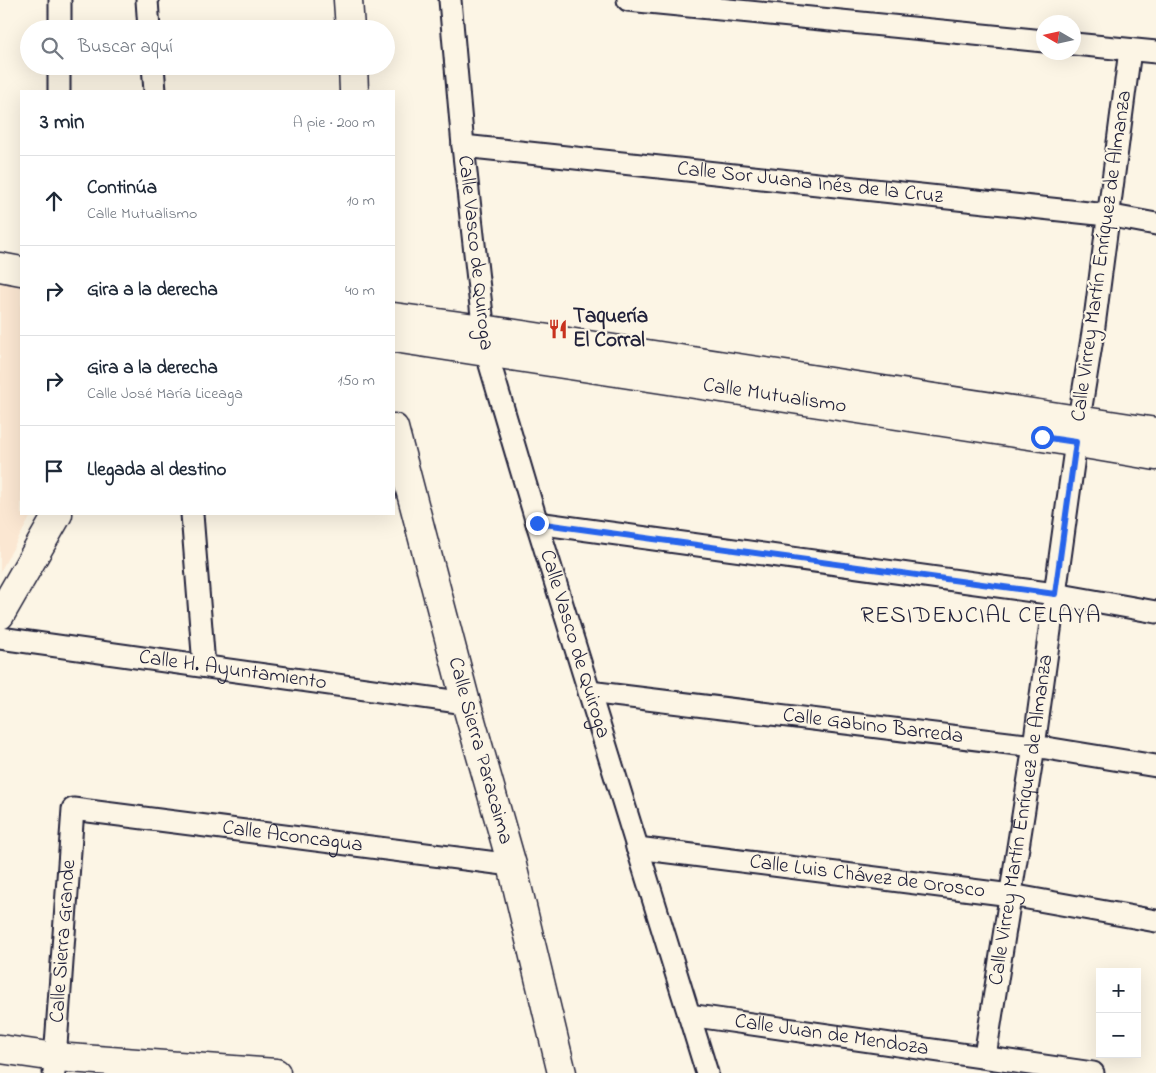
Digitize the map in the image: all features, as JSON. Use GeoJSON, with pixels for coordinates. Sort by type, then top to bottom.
{"type":"FeatureCollection","features":[{"type":"Feature","properties":{"kind":"main road"},"geometry":{"type":"LineString","coordinates":[[348,0],[349,20]]}},
{"type":"Feature","properties":{"kind":"main road"},"geometry":{"type":"LineString","coordinates":[[353,75],[354,90]]}},
{"type":"Feature","properties":{"kind":"main road"},"geometry":{"type":"LineString","coordinates":[[0,267],[20,271]]}},
{"type":"Feature","properties":{"kind":"main road","name":"Calle Mutualismo"},"geometry":{"type":"LineString","coordinates":[[395,317],[485,340],[1078,431],[1156,432]]}},
{"type":"Feature","properties":{"kind":"main road","name":"Calle Mutualismo"},"geometry":{"type":"LineString","coordinates":[[395,338],[485,340]]}},
{"type":"Feature","properties":{"kind":"main road","name":"Calle Mutualismo"},"geometry":{"type":"LineString","coordinates":[[1078,431],[1156,456]]}},
{"type":"Feature","properties":{"kind":"main road","name":"Calle Sierra Paracaima"},"geometry":{"type":"LineString","coordinates":[[395,432],[466,703],[512,865],[562,1073]]}},
{"type":"Feature","properties":{"kind":"main road"},"geometry":{"type":"LineString","coordinates":[[0,615],[8,584],[57,515]]}},
{"type":"Feature","properties":{"kind":"main road"},"geometry":{"type":"LineString","coordinates":[[0,1050],[54,1065],[273,1073]]}},
{"type":"Feature","properties":{"kind":"street"},"geometry":{"type":"LineString","coordinates":[[60,0],[60,20]]}},
{"type":"Feature","properties":{"kind":"street"},"geometry":{"type":"LineString","coordinates":[[147,0],[148,20]]}},
{"type":"Feature","properties":{"kind":"street","name":"Calle Vasco de Quiroga"},"geometry":{"type":"LineString","coordinates":[[450,0],[463,146],[485,340],[537,523],[707,1073]]}},
{"type":"Feature","properties":{"kind":"street"},"geometry":{"type":"LineString","coordinates":[[628,0],[1036,40]]}},
{"type":"Feature","properties":{"kind":"street"},"geometry":{"type":"LineString","coordinates":[[1081,45],[1156,52]]}},
{"type":"Feature","properties":{"kind":"street","name":"Calle Virrey Martín Enríquez de Almanza"},"geometry":{"type":"LineString","coordinates":[[985,1056],[1034,746],[1094,326],[1130,50]]}},
{"type":"Feature","properties":{"kind":"street"},"geometry":{"type":"LineString","coordinates":[[59,75],[59,90]]}},
{"type":"Feature","properties":{"kind":"street"},"geometry":{"type":"LineString","coordinates":[[154,75],[155,90]]}},
{"type":"Feature","properties":{"kind":"street","name":"Calle Sor Juana Inés de la Cruz"},"geometry":{"type":"LineString","coordinates":[[463,146],[1107,215],[1156,224]]}},
{"type":"Feature","properties":{"kind":"street"},"geometry":{"type":"LineString","coordinates":[[192,515],[204,666]]}},
{"type":"Feature","properties":{"kind":"street"},"geometry":{"type":"LineString","coordinates":[[537,523],[1055,594],[1156,612]]}},
{"type":"Feature","properties":{"kind":"street","name":"Calle H. Ayuntamiento"},"geometry":{"type":"LineString","coordinates":[[0,638],[466,703]]}},
{"type":"Feature","properties":{"kind":"street","name":"Calle Gabino Barreda"},"geometry":{"type":"LineString","coordinates":[[589,692],[1034,746],[1156,766]]}},
{"type":"Feature","properties":{"kind":"street","name":"Calle Aconcagua"},"geometry":{"type":"LineString","coordinates":[[74,809],[512,865]]}},
{"type":"Feature","properties":{"kind":"street","name":"Calle Sierra Grande"},"geometry":{"type":"LineString","coordinates":[[54,1065],[74,809]]}},
{"type":"Feature","properties":{"kind":"street","name":"Calle Luis Chávez de Orosco"},"geometry":{"type":"LineString","coordinates":[[637,848],[1011,896],[1156,921]]}},
{"type":"Feature","properties":{"kind":"street","name":"Calle Juan de Mendoza"},"geometry":{"type":"LineString","coordinates":[[689,1014],[1093,1073]]}},
{"type":"Feature","properties":{"kind":"shaded area"},"geometry":{"type":"Polygon","coordinates":[[[0,278],[20,281],[20,515],[31,515],[0,572],[0,278]]]}},
{"type":"Feature","properties":{"kind":"place","name":"Taquería El Corral"},"geometry":{"type":"Point","coordinates":[558,329]}},
{"type":"Feature","properties":{"kind":"district","name":"RESIDENCIAL CELAYA"},"geometry":{"type":"Point","coordinates":[981,616]}},
{"type":"Feature","properties":{"kind":"route"},"geometry":{"type":"LineString","coordinates":[[537,523],[1055,594],[1076,442],[1042,437]]}}]}
